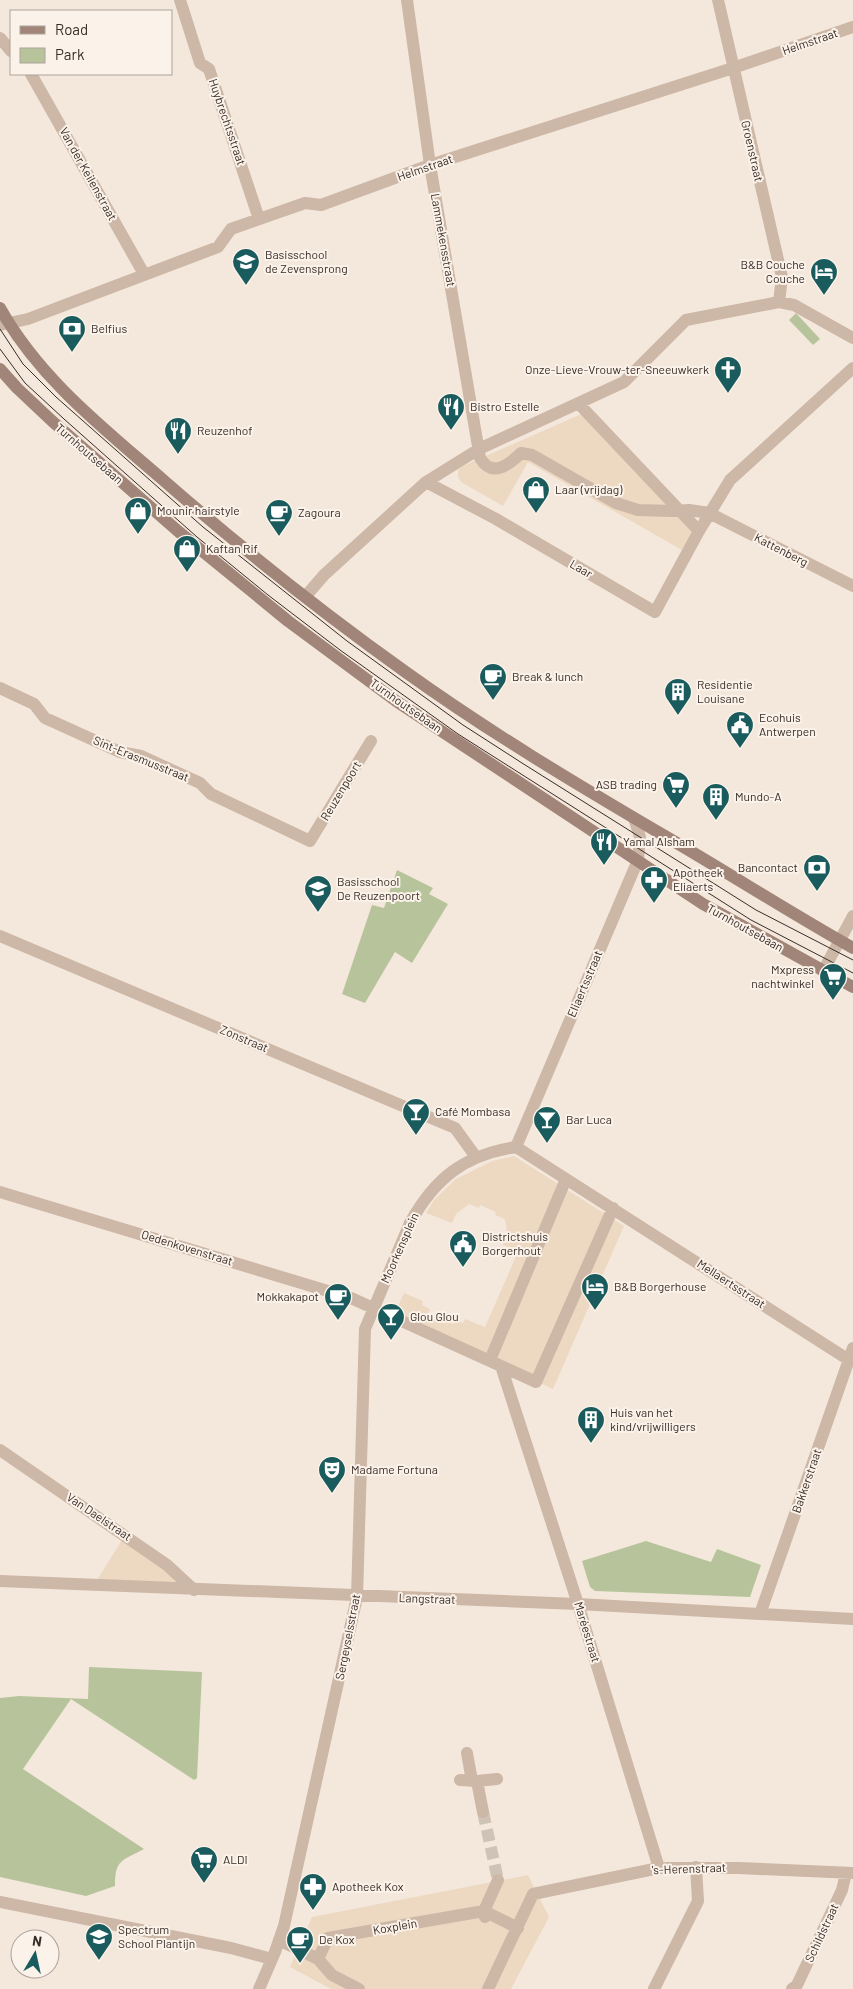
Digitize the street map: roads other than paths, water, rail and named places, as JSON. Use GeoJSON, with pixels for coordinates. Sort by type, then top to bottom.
{"type":"FeatureCollection","features":[{"type":"Feature","properties":{"kind":"main road"},"geometry":{"type":"LineString","coordinates":[[0,308],[4,324],[68,397],[199,512],[305,597],[409,675],[476,720],[634,818],[853,948]]}},
{"type":"Feature","properties":{"kind":"main road","name":"Turnhoutsebaan"},"geometry":{"type":"LineString","coordinates":[[0,368],[17,388],[52,421],[164,519],[288,621],[396,701],[717,912],[853,987]]}},
{"type":"Feature","properties":{"kind":"street","name":"Huybrechtsstraat"},"geometry":{"type":"LineString","coordinates":[[180,0],[200,62],[209,69],[259,219]]}},
{"type":"Feature","properties":{"kind":"street","name":"Lammekensstraat"},"geometry":{"type":"LineString","coordinates":[[406,0],[430,165],[479,449]]}},
{"type":"Feature","properties":{"kind":"street","name":"Groenstraat"},"geometry":{"type":"LineString","coordinates":[[718,0],[782,277],[779,302]]}},
{"type":"Feature","properties":{"kind":"street","name":"Helmstraat"},"geometry":{"type":"LineString","coordinates":[[4,324],[34,317],[218,247],[231,229],[259,219],[305,203],[321,205],[430,165],[733,68],[853,27]]}},
{"type":"Feature","properties":{"kind":"street"},"geometry":{"type":"LineString","coordinates":[[0,38],[10,50]]}},
{"type":"Feature","properties":{"kind":"street","name":"Van der Keilenstraat"},"geometry":{"type":"LineString","coordinates":[[32,75],[144,274]]}},
{"type":"Feature","properties":{"kind":"street"},"geometry":{"type":"LineString","coordinates":[[305,597],[324,575],[426,482],[479,449],[624,382],[686,320],[779,302],[794,304],[853,338]]}},
{"type":"Feature","properties":{"kind":"street","name":"Laar"},"geometry":{"type":"LineString","coordinates":[[426,482],[496,519],[655,612],[699,531],[730,480],[853,368]]}},
{"type":"Feature","properties":{"kind":"street"},"geometry":{"type":"LineString","coordinates":[[578,403],[699,531]]}},
{"type":"Feature","properties":{"kind":"street"},"geometry":{"type":"LineString","coordinates":[[479,449],[482,462],[486,466],[494,468],[508,466],[521,453],[532,456],[616,502],[638,510],[689,510],[710,514]]}},
{"type":"Feature","properties":{"kind":"street","name":"Kattenberg"},"geometry":{"type":"LineString","coordinates":[[710,514],[853,586]]}},
{"type":"Feature","properties":{"kind":"street","name":"Sint-Erasmusstraat"},"geometry":{"type":"LineString","coordinates":[[0,688],[34,704],[45,718],[120,752],[142,756],[200,783],[211,794],[310,841]]}},
{"type":"Feature","properties":{"kind":"street","name":"Reuzenpoort"},"geometry":{"type":"LineString","coordinates":[[310,841],[372,741]]}},
{"type":"Feature","properties":{"kind":"street","name":"Eliaertsstraat"},"geometry":{"type":"LineString","coordinates":[[516,1147],[638,860],[640,837],[634,818]]}},
{"type":"Feature","properties":{"kind":"street"},"geometry":{"type":"LineString","coordinates":[[823,971],[853,916]]}},
{"type":"Feature","properties":{"kind":"street","name":"Zonstraat"},"geometry":{"type":"LineString","coordinates":[[0,936],[455,1128],[476,1157]]}},
{"type":"Feature","properties":{"kind":"street"},"geometry":{"type":"LineString","coordinates":[[374,1308],[536,1382],[612,1208],[516,1147]]}},
{"type":"Feature","properties":{"kind":"street","name":"Moorkensplein"},"geometry":{"type":"LineString","coordinates":[[374,1308],[419,1208],[439,1182],[450,1172],[476,1157],[516,1147]]}},
{"type":"Feature","properties":{"kind":"street"},"geometry":{"type":"LineString","coordinates":[[496,1363],[566,1179]]}},
{"type":"Feature","properties":{"kind":"street","name":"Oedenkovenstraat"},"geometry":{"type":"LineString","coordinates":[[0,1192],[351,1298],[374,1308]]}},
{"type":"Feature","properties":{"kind":"street","name":"Mellaertsstraat"},"geometry":{"type":"LineString","coordinates":[[612,1208],[851,1354]]}},
{"type":"Feature","properties":{"kind":"street","name":"Sergeyselsstraat"},"geometry":{"type":"LineString","coordinates":[[259,1989],[279,1940],[320,1766],[357,1596],[365,1329],[374,1308]]}},
{"type":"Feature","properties":{"kind":"street","name":"Bakkerstraat"},"geometry":{"type":"LineString","coordinates":[[760,1614],[851,1354]]}},
{"type":"Feature","properties":{"kind":"street","name":"Maréestraat"},"geometry":{"type":"LineString","coordinates":[[496,1363],[512,1398],[659,1868]]}},
{"type":"Feature","properties":{"kind":"street","name":"Van Daelstraat"},"geometry":{"type":"LineString","coordinates":[[0,1450],[167,1565],[194,1590]]}},
{"type":"Feature","properties":{"kind":"street","name":"Langstraat"},"geometry":{"type":"LineString","coordinates":[[0,1581],[578,1604],[853,1619]]}},
{"type":"Feature","properties":{"kind":"street"},"geometry":{"type":"LineString","coordinates":[[467,1753],[470,1781],[484,1812]]}},
{"type":"Feature","properties":{"kind":"street"},"geometry":{"type":"LineString","coordinates":[[470,1781],[497,1779]]}},
{"type":"Feature","properties":{"kind":"street"},"geometry":{"type":"LineString","coordinates":[[654,1989],[698,1901],[696,1867]]}},
{"type":"Feature","properties":{"kind":"street","name":"'s-Herenstraat"},"geometry":{"type":"LineString","coordinates":[[518,1928],[534,1894],[659,1868],[696,1867],[849,1873]]}},
{"type":"Feature","properties":{"kind":"street","name":"Schildstraat"},"geometry":{"type":"LineString","coordinates":[[792,1989],[797,1985],[849,1873]]}},
{"type":"Feature","properties":{"kind":"street"},"geometry":{"type":"LineString","coordinates":[[488,1989],[518,1928],[485,1915],[498,1880]]}},
{"type":"Feature","properties":{"kind":"street"},"geometry":{"type":"LineString","coordinates":[[0,1902],[231,1948],[272,1960]]}},
{"type":"Feature","properties":{"kind":"street","name":"Koxplein"},"geometry":{"type":"LineString","coordinates":[[318,1959],[328,1938],[485,1915]]}},
{"type":"Feature","properties":{"kind":"street"},"geometry":{"type":"LineString","coordinates":[[279,1940],[318,1959],[332,1975],[359,1989]]}},
{"type":"Feature","properties":{"kind":"tunnel"},"geometry":{"type":"LineString","coordinates":[[483,1812],[498,1880]]}},
{"type":"Feature","properties":{"kind":"tram line"},"geometry":{"type":"LineString","coordinates":[[0,329],[23,364],[56,397],[203,527],[347,641],[463,725],[522,763],[756,910],[853,960]]}},
{"type":"Feature","properties":{"kind":"tram line"},"geometry":{"type":"LineString","coordinates":[[0,349],[25,383],[197,537],[340,650],[458,734],[751,920],[853,973]]}},
{"type":"Feature","properties":{"kind":"place","name":"Basisschool de Zevensprong"},"geometry":{"type":"Point","coordinates":[246,286]}},
{"type":"Feature","properties":{"kind":"place","name":"B&B Couche Couche"},"geometry":{"type":"Point","coordinates":[824,296]}},
{"type":"Feature","properties":{"kind":"place","name":"Belfius"},"geometry":{"type":"Point","coordinates":[72,353]}},
{"type":"Feature","properties":{"kind":"place","name":"Onze-Lieve-Vrouw-ter-Sneeuwkerk"},"geometry":{"type":"Point","coordinates":[728,394]}},
{"type":"Feature","properties":{"kind":"place","name":"Bistro Estelle"},"geometry":{"type":"Point","coordinates":[451,431]}},
{"type":"Feature","properties":{"kind":"place","name":"Reuzenhof"},"geometry":{"type":"Point","coordinates":[178,455]}},
{"type":"Feature","properties":{"kind":"place","name":"Laar (vrijdag)"},"geometry":{"type":"Point","coordinates":[536,514]}},
{"type":"Feature","properties":{"kind":"place","name":"Mounir hairstyle"},"geometry":{"type":"Point","coordinates":[138,535]}},
{"type":"Feature","properties":{"kind":"place","name":"Zagoura"},"geometry":{"type":"Point","coordinates":[279,537]}},
{"type":"Feature","properties":{"kind":"place","name":"Kaftan Rif"},"geometry":{"type":"Point","coordinates":[187,573]}},
{"type":"Feature","properties":{"kind":"place","name":"Break & lunch"},"geometry":{"type":"Point","coordinates":[493,701]}},
{"type":"Feature","properties":{"kind":"place","name":"Residentie Louisane"},"geometry":{"type":"Point","coordinates":[678,716]}},
{"type":"Feature","properties":{"kind":"place","name":"Ecohuis Antwerpen"},"geometry":{"type":"Point","coordinates":[740,749]}},
{"type":"Feature","properties":{"kind":"place","name":"ASB trading"},"geometry":{"type":"Point","coordinates":[676,809]}},
{"type":"Feature","properties":{"kind":"place","name":"Mundo-A"},"geometry":{"type":"Point","coordinates":[716,821]}},
{"type":"Feature","properties":{"kind":"place","name":"Yamal Alsham"},"geometry":{"type":"Point","coordinates":[604,866]}},
{"type":"Feature","properties":{"kind":"place","name":"Bancontact"},"geometry":{"type":"Point","coordinates":[817,892]}},
{"type":"Feature","properties":{"kind":"place","name":"Apotheek Eliaerts"},"geometry":{"type":"Point","coordinates":[654,904]}},
{"type":"Feature","properties":{"kind":"place","name":"Basisschool De Reuzenpoort"},"geometry":{"type":"Point","coordinates":[318,913]}},
{"type":"Feature","properties":{"kind":"place","name":"Mxpress nachtwinkel"},"geometry":{"type":"Point","coordinates":[833,1001]}},
{"type":"Feature","properties":{"kind":"place","name":"Café Mombasa"},"geometry":{"type":"Point","coordinates":[416,1136]}},
{"type":"Feature","properties":{"kind":"place","name":"Bar Luca"},"geometry":{"type":"Point","coordinates":[547,1144]}},
{"type":"Feature","properties":{"kind":"place","name":"Districtshuis Borgerhout"},"geometry":{"type":"Point","coordinates":[463,1268]}},
{"type":"Feature","properties":{"kind":"place","name":"B&B Borgerhouse"},"geometry":{"type":"Point","coordinates":[595,1311]}},
{"type":"Feature","properties":{"kind":"place","name":"Mokkakapot"},"geometry":{"type":"Point","coordinates":[338,1321]}},
{"type":"Feature","properties":{"kind":"place","name":"Glou Glou"},"geometry":{"type":"Point","coordinates":[391,1341]}},
{"type":"Feature","properties":{"kind":"place","name":"Huis van het kind/vrijwilligers"},"geometry":{"type":"Point","coordinates":[591,1444]}},
{"type":"Feature","properties":{"kind":"place","name":"Madame Fortuna"},"geometry":{"type":"Point","coordinates":[332,1494]}},
{"type":"Feature","properties":{"kind":"place","name":"ALDI"},"geometry":{"type":"Point","coordinates":[204,1884]}},
{"type":"Feature","properties":{"kind":"place","name":"Apotheek Kox"},"geometry":{"type":"Point","coordinates":[313,1911]}},
{"type":"Feature","properties":{"kind":"place","name":"Spectrum School Plantijn"},"geometry":{"type":"Point","coordinates":[99,1961]}},
{"type":"Feature","properties":{"kind":"place","name":"De Kox"},"geometry":{"type":"Point","coordinates":[300,1964]}}]}
